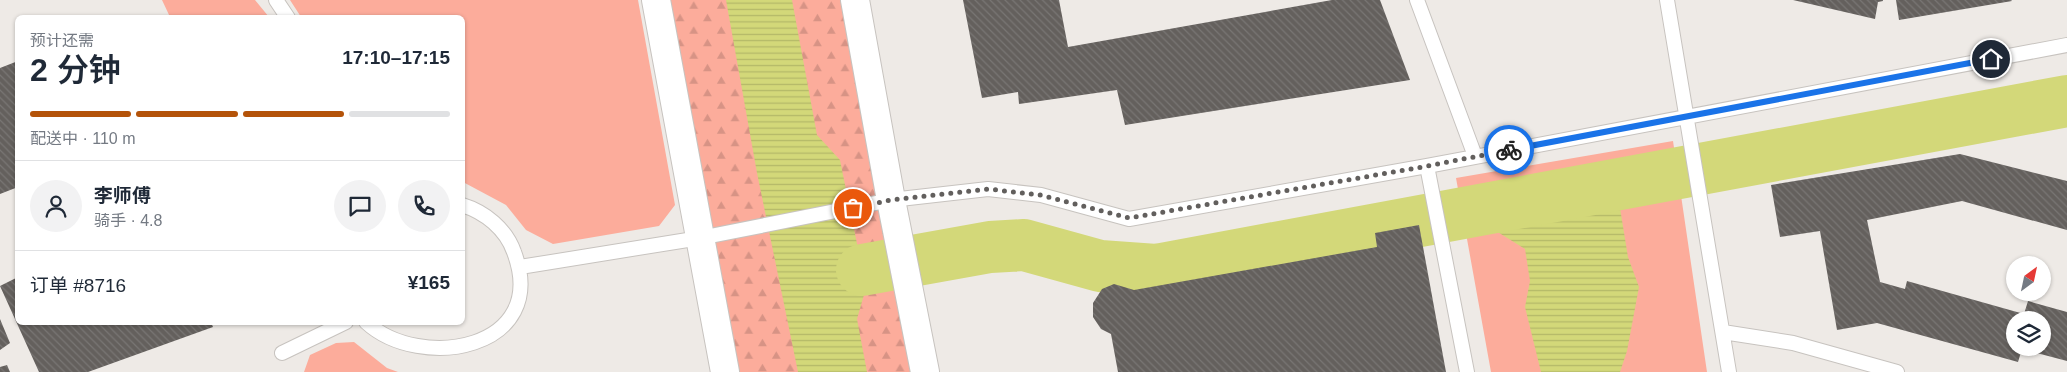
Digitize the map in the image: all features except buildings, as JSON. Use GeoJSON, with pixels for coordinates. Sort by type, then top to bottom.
{"type":"FeatureCollection","features":[{"type":"Feature","properties":{"kind":"street"},"geometry":{"type":"LineString","coordinates":[[656,0],[725,372]]}},
{"type":"Feature","properties":{"kind":"street"},"geometry":{"type":"LineString","coordinates":[[855,0],[891,200],[925,372]]}},
{"type":"Feature","properties":{"kind":"lane"},"geometry":{"type":"LineString","coordinates":[[276,0],[286,15]]}},
{"type":"Feature","properties":{"kind":"lane"},"geometry":{"type":"LineString","coordinates":[[1417,0],[1475,156]]}},
{"type":"Feature","properties":{"kind":"lane"},"geometry":{"type":"LineString","coordinates":[[1667,0],[1729,372]]}},
{"type":"Feature","properties":{"kind":"lane"},"geometry":{"type":"LineString","coordinates":[[520,267],[700,238],[891,200],[988,189],[1040,195],[1129,218],[1428,166],[2067,45]]}},
{"type":"Feature","properties":{"kind":"lane"},"geometry":{"type":"LineString","coordinates":[[1428,166],[1467,372]]}},
{"type":"Feature","properties":{"kind":"lane"},"geometry":{"type":"LineString","coordinates":[[465,206],[476,210],[496,224],[512,244],[520,267],[521,296],[512,323],[494,346],[478,356]]}},
{"type":"Feature","properties":{"kind":"lane"},"geometry":{"type":"LineString","coordinates":[[282,353],[340,325]]}},
{"type":"Feature","properties":{"kind":"lane"},"geometry":{"type":"LineString","coordinates":[[368,325],[375,337],[395,354]]}},
{"type":"Feature","properties":{"kind":"lane"},"geometry":{"type":"LineString","coordinates":[[1723,332],[1793,344],[1896,372]]}},
{"type":"Feature","properties":{"kind":"green space"},"geometry":{"type":"Polygon","coordinates":[[[162,0],[255,0],[267,15],[169,15],[162,0]]]}},
{"type":"Feature","properties":{"kind":"green space"},"geometry":{"type":"Polygon","coordinates":[[[290,0],[638,0],[675,205],[659,226],[553,244],[526,230],[506,205],[465,183],[465,15],[300,15],[290,0]]]}},
{"type":"Feature","properties":{"kind":"green space"},"geometry":{"type":"Polygon","coordinates":[[[661,0],[845,0],[915,372],[734,372],[661,0]]]}},
{"type":"Feature","properties":{"kind":"green space"},"geometry":{"type":"Polygon","coordinates":[[[1673,141],[1707,372],[1491,372],[1456,178],[1673,141]]]}},
{"type":"Feature","properties":{"kind":"green space"},"geometry":{"type":"Polygon","coordinates":[[[354,342],[387,368],[398,372],[304,372],[310,355],[336,343],[354,342]]]}},
{"type":"Feature","properties":{"kind":"shaded area"},"geometry":{"type":"Polygon","coordinates":[[[726,0],[792,0],[817,135],[840,160],[866,288],[857,319],[867,372],[798,372],[757,173],[726,0]]]}},
{"type":"Feature","properties":{"kind":"shaded area"},"geometry":{"type":"Polygon","coordinates":[[[1651,178],[1628,193],[1620,208],[1628,257],[1639,287],[1627,351],[1620,372],[1541,372],[1525,307],[1530,281],[1525,249],[1488,226],[1472,225],[1462,213],[1651,178]]]}},
{"type":"Feature","properties":{"kind":"waterway"},"geometry":{"type":"LineString","coordinates":[[862,270],[990,247],[1024,245],[1100,266],[1156,270],[2067,101]]}},
{"type":"Feature","properties":{"kind":"way so far"},"geometry":{"type":"LineString","coordinates":[[853,208],[891,200],[988,189],[1040,195],[1129,218],[1509,150]]}},
{"type":"Feature","properties":{"kind":"route"},"geometry":{"type":"LineString","coordinates":[[1509,150],[1991,59]]}}]}
